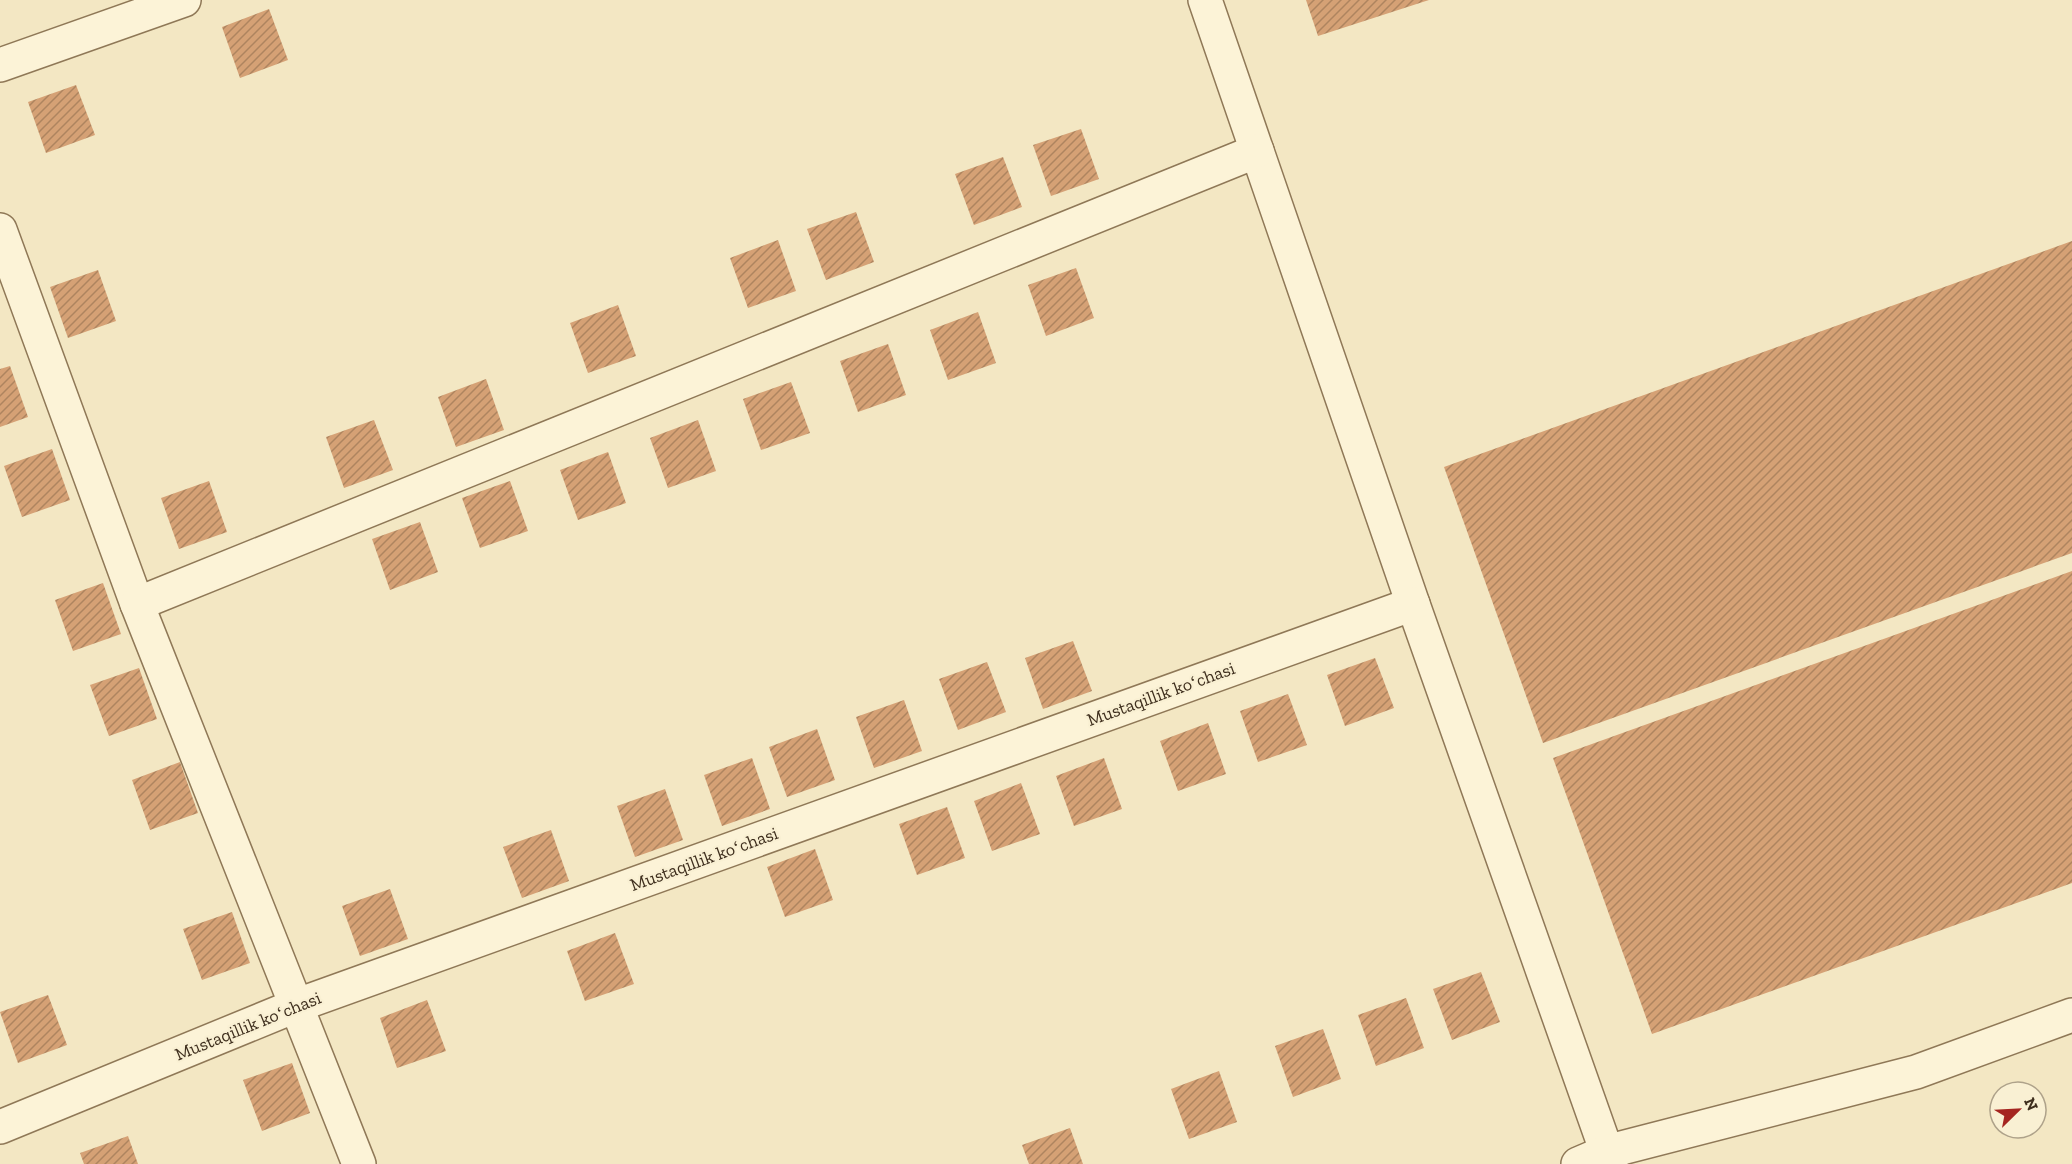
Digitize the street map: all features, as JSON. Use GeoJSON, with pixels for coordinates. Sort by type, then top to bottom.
{"type":"FeatureCollection","features":[{"type":"Feature","properties":{"kind":"street"},"geometry":{"type":"LineString","coordinates":[[0,64],[184,0]]}},
{"type":"Feature","properties":{"kind":"street"},"geometry":{"type":"LineString","coordinates":[[1204,0],[1413,604],[1598,1160],[1916,1072],[2072,1015]]}},
{"type":"Feature","properties":{"kind":"street"},"geometry":{"type":"LineString","coordinates":[[137,604],[1257,151]]}},
{"type":"Feature","properties":{"kind":"street"},"geometry":{"type":"LineString","coordinates":[[0,230],[137,604],[358,1164]]}},
{"type":"Feature","properties":{"kind":"street","name":"Mustaqillik koʻchasi"},"geometry":{"type":"LineString","coordinates":[[0,1127],[295,1006],[1413,604]]}},
{"type":"Feature","properties":{"kind":"building"},"geometry":{"type":"Polygon","coordinates":[[[1306,0],[1429,0],[1318,36],[1306,0]]]}},
{"type":"Feature","properties":{"kind":"building"},"geometry":{"type":"Polygon","coordinates":[[[269,9],[288,60],[240,78],[222,27],[269,9]]]}},
{"type":"Feature","properties":{"kind":"building"},"geometry":{"type":"Polygon","coordinates":[[[76,85],[95,135],[46,153],[28,102],[76,85]]]}},
{"type":"Feature","properties":{"kind":"building"},"geometry":{"type":"Polygon","coordinates":[[[1081,129],[1099,179],[1051,196],[1033,145],[1081,129]]]}},
{"type":"Feature","properties":{"kind":"building"},"geometry":{"type":"Polygon","coordinates":[[[1003,157],[1022,207],[974,225],[955,174],[1003,157]]]}},
{"type":"Feature","properties":{"kind":"building"},"geometry":{"type":"Polygon","coordinates":[[[856,212],[874,262],[826,280],[807,229],[856,212]]]}},
{"type":"Feature","properties":{"kind":"building"},"geometry":{"type":"Polygon","coordinates":[[[778,240],[796,291],[748,308],[730,258],[778,240]]]}},
{"type":"Feature","properties":{"kind":"building"},"geometry":{"type":"Polygon","coordinates":[[[2072,241],[2072,553],[1543,743],[1444,467],[2072,241]]]}},
{"type":"Feature","properties":{"kind":"building"},"geometry":{"type":"Polygon","coordinates":[[[1076,268],[1094,318],[1046,336],[1028,285],[1076,268]]]}},
{"type":"Feature","properties":{"kind":"building"},"geometry":{"type":"Polygon","coordinates":[[[98,270],[116,321],[68,338],[50,287],[98,270]]]}},
{"type":"Feature","properties":{"kind":"building"},"geometry":{"type":"Polygon","coordinates":[[[618,305],[636,356],[588,373],[570,323],[618,305]]]}},
{"type":"Feature","properties":{"kind":"building"},"geometry":{"type":"Polygon","coordinates":[[[978,312],[996,363],[948,380],[930,330],[978,312]]]}},
{"type":"Feature","properties":{"kind":"building"},"geometry":{"type":"Polygon","coordinates":[[[888,344],[906,395],[858,412],[840,361],[888,344]]]}},
{"type":"Feature","properties":{"kind":"building"},"geometry":{"type":"Polygon","coordinates":[[[10,366],[28,417],[0,427],[0,369],[10,366]]]}},
{"type":"Feature","properties":{"kind":"building"},"geometry":{"type":"Polygon","coordinates":[[[486,379],[504,430],[456,447],[438,397],[486,379]]]}},
{"type":"Feature","properties":{"kind":"building"},"geometry":{"type":"Polygon","coordinates":[[[791,382],[810,433],[761,450],[743,399],[791,382]]]}},
{"type":"Feature","properties":{"kind":"building"},"geometry":{"type":"Polygon","coordinates":[[[374,420],[393,470],[344,488],[326,437],[374,420]]]}},
{"type":"Feature","properties":{"kind":"building"},"geometry":{"type":"Polygon","coordinates":[[[698,420],[716,471],[668,488],[650,438],[698,420]]]}},
{"type":"Feature","properties":{"kind":"building"},"geometry":{"type":"Polygon","coordinates":[[[52,449],[70,500],[22,517],[4,466],[52,449]]]}},
{"type":"Feature","properties":{"kind":"building"},"geometry":{"type":"Polygon","coordinates":[[[608,452],[626,503],[578,520],[560,470],[608,452]]]}},
{"type":"Feature","properties":{"kind":"building"},"geometry":{"type":"Polygon","coordinates":[[[209,481],[227,532],[179,549],[161,498],[209,481]]]}},
{"type":"Feature","properties":{"kind":"building"},"geometry":{"type":"Polygon","coordinates":[[[510,481],[528,531],[480,548],[462,498],[510,481]]]}},
{"type":"Feature","properties":{"kind":"building"},"geometry":{"type":"Polygon","coordinates":[[[420,522],[438,572],[390,590],[372,539],[420,522]]]}},
{"type":"Feature","properties":{"kind":"building"},"geometry":{"type":"Polygon","coordinates":[[[2072,571],[2072,883],[1652,1034],[1553,758],[2072,571]]]}},
{"type":"Feature","properties":{"kind":"building"},"geometry":{"type":"Polygon","coordinates":[[[103,583],[121,634],[73,651],[55,600],[103,583]]]}},
{"type":"Feature","properties":{"kind":"building"},"geometry":{"type":"Polygon","coordinates":[[[1073,641],[1092,691],[1043,709],[1025,658],[1073,641]]]}},
{"type":"Feature","properties":{"kind":"building"},"geometry":{"type":"Polygon","coordinates":[[[1375,658],[1394,708],[1345,726],[1327,675],[1375,658]]]}},
{"type":"Feature","properties":{"kind":"building"},"geometry":{"type":"Polygon","coordinates":[[[987,662],[1006,712],[958,730],[939,679],[987,662]]]}},
{"type":"Feature","properties":{"kind":"building"},"geometry":{"type":"Polygon","coordinates":[[[139,668],[157,719],[109,736],[90,685],[139,668]]]}},
{"type":"Feature","properties":{"kind":"building"},"geometry":{"type":"Polygon","coordinates":[[[1288,694],[1307,745],[1258,762],[1240,711],[1288,694]]]}},
{"type":"Feature","properties":{"kind":"building"},"geometry":{"type":"Polygon","coordinates":[[[904,700],[922,751],[874,768],[856,717],[904,700]]]}},
{"type":"Feature","properties":{"kind":"building"},"geometry":{"type":"Polygon","coordinates":[[[1208,723],[1226,774],[1178,791],[1160,741],[1208,723]]]}},
{"type":"Feature","properties":{"kind":"building"},"geometry":{"type":"Polygon","coordinates":[[[817,729],[835,780],[787,797],[769,747],[817,729]]]}},
{"type":"Feature","properties":{"kind":"building"},"geometry":{"type":"Polygon","coordinates":[[[752,758],[770,809],[722,826],[704,775],[752,758]]]}},
{"type":"Feature","properties":{"kind":"building"},"geometry":{"type":"Polygon","coordinates":[[[1104,758],[1122,809],[1074,826],[1056,776],[1104,758]]]}},
{"type":"Feature","properties":{"kind":"building"},"geometry":{"type":"Polygon","coordinates":[[[180,762],[198,813],[150,830],[132,780],[180,762]]]}},
{"type":"Feature","properties":{"kind":"building"},"geometry":{"type":"Polygon","coordinates":[[[1021,783],[1040,834],[992,851],[974,801],[1021,783]]]}},
{"type":"Feature","properties":{"kind":"building"},"geometry":{"type":"Polygon","coordinates":[[[665,789],[683,840],[635,857],[617,806],[665,789]]]}},
{"type":"Feature","properties":{"kind":"building"},"geometry":{"type":"Polygon","coordinates":[[[947,807],[965,858],[917,875],[899,824],[947,807]]]}},
{"type":"Feature","properties":{"kind":"building"},"geometry":{"type":"Polygon","coordinates":[[[551,830],[569,881],[522,898],[503,847],[551,830]]]}},
{"type":"Feature","properties":{"kind":"building"},"geometry":{"type":"Polygon","coordinates":[[[815,849],[833,900],[785,917],[767,867],[815,849]]]}},
{"type":"Feature","properties":{"kind":"building"},"geometry":{"type":"Polygon","coordinates":[[[390,889],[408,939],[360,956],[342,906],[390,889]]]}},
{"type":"Feature","properties":{"kind":"building"},"geometry":{"type":"Polygon","coordinates":[[[232,912],[250,963],[202,980],[183,929],[232,912]]]}},
{"type":"Feature","properties":{"kind":"building"},"geometry":{"type":"Polygon","coordinates":[[[615,933],[634,984],[585,1001],[567,951],[615,933]]]}},
{"type":"Feature","properties":{"kind":"building"},"geometry":{"type":"Polygon","coordinates":[[[1481,972],[1500,1022],[1452,1040],[1433,989],[1481,972]]]}},
{"type":"Feature","properties":{"kind":"building"},"geometry":{"type":"Polygon","coordinates":[[[48,995],[67,1045],[18,1063],[0,1012],[48,995]]]}},
{"type":"Feature","properties":{"kind":"building"},"geometry":{"type":"Polygon","coordinates":[[[1406,998],[1424,1048],[1376,1066],[1358,1015],[1406,998]]]}},
{"type":"Feature","properties":{"kind":"building"},"geometry":{"type":"Polygon","coordinates":[[[427,1000],[446,1051],[397,1068],[380,1018],[427,1000]]]}},
{"type":"Feature","properties":{"kind":"building"},"geometry":{"type":"Polygon","coordinates":[[[1323,1029],[1341,1079],[1293,1097],[1275,1046],[1323,1029]]]}},
{"type":"Feature","properties":{"kind":"building"},"geometry":{"type":"Polygon","coordinates":[[[292,1063],[310,1113],[262,1131],[243,1080],[292,1063]]]}},
{"type":"Feature","properties":{"kind":"building"},"geometry":{"type":"Polygon","coordinates":[[[1219,1071],[1237,1122],[1189,1139],[1171,1089],[1219,1071]]]}},
{"type":"Feature","properties":{"kind":"building"},"geometry":{"type":"Polygon","coordinates":[[[1070,1128],[1083,1164],[1029,1164],[1022,1145],[1070,1128]]]}},
{"type":"Feature","properties":{"kind":"building"},"geometry":{"type":"Polygon","coordinates":[[[128,1136],[138,1164],[84,1164],[80,1153],[128,1136]]]}}]}
